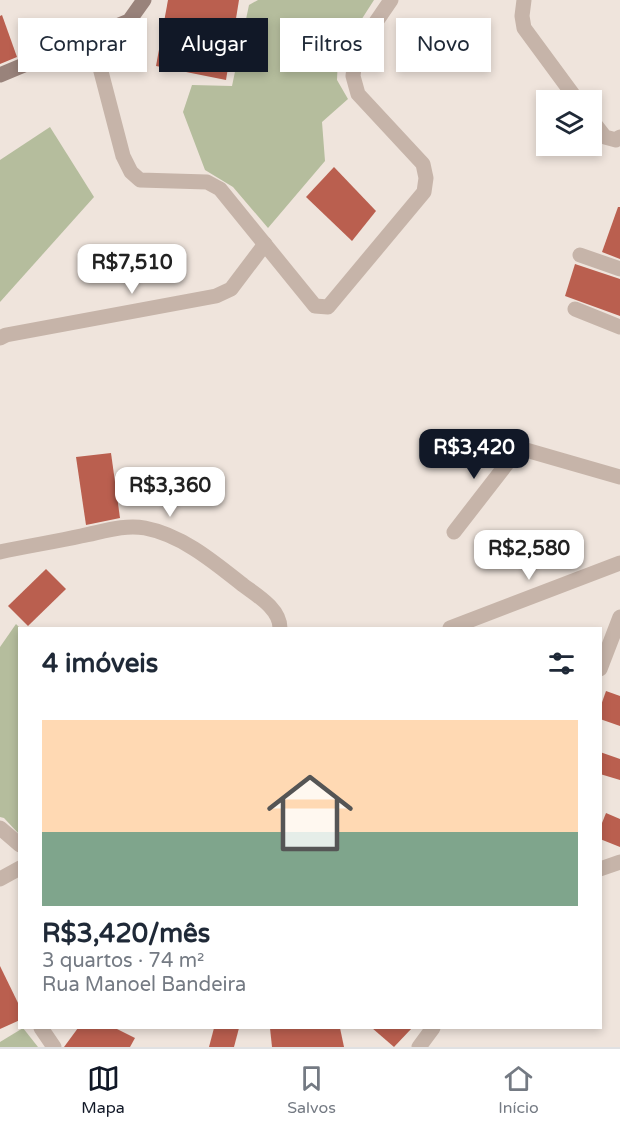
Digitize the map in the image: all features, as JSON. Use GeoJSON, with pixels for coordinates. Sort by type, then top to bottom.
{"type":"FeatureCollection","features":[{"type":"Feature","properties":{"kind":"main road"},"geometry":{"type":"LineString","coordinates":[[131,18],[144,0]]}},
{"type":"Feature","properties":{"kind":"main road"},"geometry":{"type":"LineString","coordinates":[[0,75],[18,68]]}},
{"type":"Feature","properties":{"kind":"street"},"geometry":{"type":"LineString","coordinates":[[101,72],[123,156],[131,172],[140,180],[207,182],[220,189],[315,306],[328,307],[424,192],[426,178],[423,164],[358,94],[353,76],[355,59],[365,38],[391,0]]}},
{"type":"Feature","properties":{"kind":"street"},"geometry":{"type":"LineString","coordinates":[[524,0],[522,16],[524,28],[570,90]]}},
{"type":"Feature","properties":{"kind":"street"},"geometry":{"type":"LineString","coordinates":[[602,133],[605,137],[616,140],[620,137]]}},
{"type":"Feature","properties":{"kind":"street"},"geometry":{"type":"LineString","coordinates":[[0,338],[6,334],[216,296],[231,289],[265,244]]}},
{"type":"Feature","properties":{"kind":"street"},"geometry":{"type":"LineString","coordinates":[[580,255],[620,269]]}},
{"type":"Feature","properties":{"kind":"street"},"geometry":{"type":"LineString","coordinates":[[575,309],[620,327]]}},
{"type":"Feature","properties":{"kind":"street"},"geometry":{"type":"LineString","coordinates":[[474,440],[519,448],[620,477]]}},
{"type":"Feature","properties":{"kind":"street"},"geometry":{"type":"LineString","coordinates":[[454,532],[519,448]]}},
{"type":"Feature","properties":{"kind":"street"},"geometry":{"type":"LineString","coordinates":[[0,552],[120,528],[143,528],[162,533],[187,544],[271,608],[278,615],[280,627]]}},
{"type":"Feature","properties":{"kind":"street"},"geometry":{"type":"LineString","coordinates":[[453,627],[620,564]]}},
{"type":"Feature","properties":{"kind":"street"},"geometry":{"type":"LineString","coordinates":[[602,664],[620,617]]}},
{"type":"Feature","properties":{"kind":"street"},"geometry":{"type":"LineString","coordinates":[[0,828],[18,843]]}},
{"type":"Feature","properties":{"kind":"street"},"geometry":{"type":"LineString","coordinates":[[602,867],[620,861]]}},
{"type":"Feature","properties":{"kind":"street"},"geometry":{"type":"LineString","coordinates":[[0,879],[18,869]]}},
{"type":"Feature","properties":{"kind":"street"},"geometry":{"type":"LineString","coordinates":[[42,1029],[54,1047]]}},
{"type":"Feature","properties":{"kind":"street"},"geometry":{"type":"LineString","coordinates":[[419,1047],[432,1029]]}},
{"type":"Feature","properties":{"kind":"green space"},"geometry":{"type":"Polygon","coordinates":[[[258,0],[374,0],[362,18],[280,18],[280,72],[337,72],[337,80],[348,99],[322,122],[325,161],[268,228],[233,187],[205,170],[183,112],[192,85],[232,86],[235,72],[268,72],[268,18],[246,18],[249,5],[258,0]]]}},
{"type":"Feature","properties":{"kind":"green space"},"geometry":{"type":"Polygon","coordinates":[[[50,127],[94,197],[0,302],[0,160],[50,127]]]}},
{"type":"Feature","properties":{"kind":"green space"},"geometry":{"type":"Polygon","coordinates":[[[16,624],[19,627],[18,833],[4,818],[0,817],[0,647],[16,624]]]}},
{"type":"Feature","properties":{"kind":"green space"},"geometry":{"type":"Polygon","coordinates":[[[24,1029],[38,1047],[0,1047],[0,1042],[24,1029]]]}},
{"type":"Feature","properties":{"kind":"building"},"geometry":{"type":"Polygon","coordinates":[[[168,0],[239,0],[236,18],[165,18],[168,0]]]}},
{"type":"Feature","properties":{"kind":"building"},"geometry":{"type":"Polygon","coordinates":[[[2,15],[17,57],[0,64],[0,16],[2,15]]]}},
{"type":"Feature","properties":{"kind":"building"},"geometry":{"type":"Polygon","coordinates":[[[159,50],[159,67],[156,66],[159,50]]]}},
{"type":"Feature","properties":{"kind":"building"},"geometry":{"type":"Polygon","coordinates":[[[186,72],[227,72],[226,80],[186,72]]]}},
{"type":"Feature","properties":{"kind":"building"},"geometry":{"type":"Polygon","coordinates":[[[334,167],[376,211],[352,241],[306,197],[334,167]]]}},
{"type":"Feature","properties":{"kind":"building"},"geometry":{"type":"Polygon","coordinates":[[[618,207],[620,207],[620,259],[602,252],[618,207]]]}},
{"type":"Feature","properties":{"kind":"building"},"geometry":{"type":"Polygon","coordinates":[[[575,264],[620,279],[620,316],[565,296],[575,264]]]}},
{"type":"Feature","properties":{"kind":"building"},"geometry":{"type":"Polygon","coordinates":[[[111,453],[120,518],[86,525],[76,457],[111,453]]]}},
{"type":"Feature","properties":{"kind":"building"},"geometry":{"type":"Polygon","coordinates":[[[46,569],[66,589],[28,626],[8,606],[46,569]]]}},
{"type":"Feature","properties":{"kind":"building"},"geometry":{"type":"Polygon","coordinates":[[[606,691],[620,696],[620,726],[602,720],[602,702],[606,691]]]}},
{"type":"Feature","properties":{"kind":"building"},"geometry":{"type":"Polygon","coordinates":[[[602,753],[620,759],[620,780],[602,775],[602,753]]]}},
{"type":"Feature","properties":{"kind":"building"},"geometry":{"type":"Polygon","coordinates":[[[606,813],[620,819],[620,847],[602,840],[602,823],[606,813]]]}},
{"type":"Feature","properties":{"kind":"building"},"geometry":{"type":"Polygon","coordinates":[[[0,966],[18,1003],[18,1021],[0,1029],[0,966]]]}},
{"type":"Feature","properties":{"kind":"building"},"geometry":{"type":"Polygon","coordinates":[[[77,1029],[117,1029],[135,1038],[130,1047],[64,1047],[77,1029]]]}},
{"type":"Feature","properties":{"kind":"building"},"geometry":{"type":"Polygon","coordinates":[[[214,1029],[239,1029],[234,1047],[209,1047],[214,1029]]]}},
{"type":"Feature","properties":{"kind":"building"},"geometry":{"type":"Polygon","coordinates":[[[270,1029],[340,1029],[344,1047],[272,1047],[270,1029]]]}},
{"type":"Feature","properties":{"kind":"building"},"geometry":{"type":"Polygon","coordinates":[[[373,1029],[411,1029],[394,1047],[373,1029]]]}}]}
